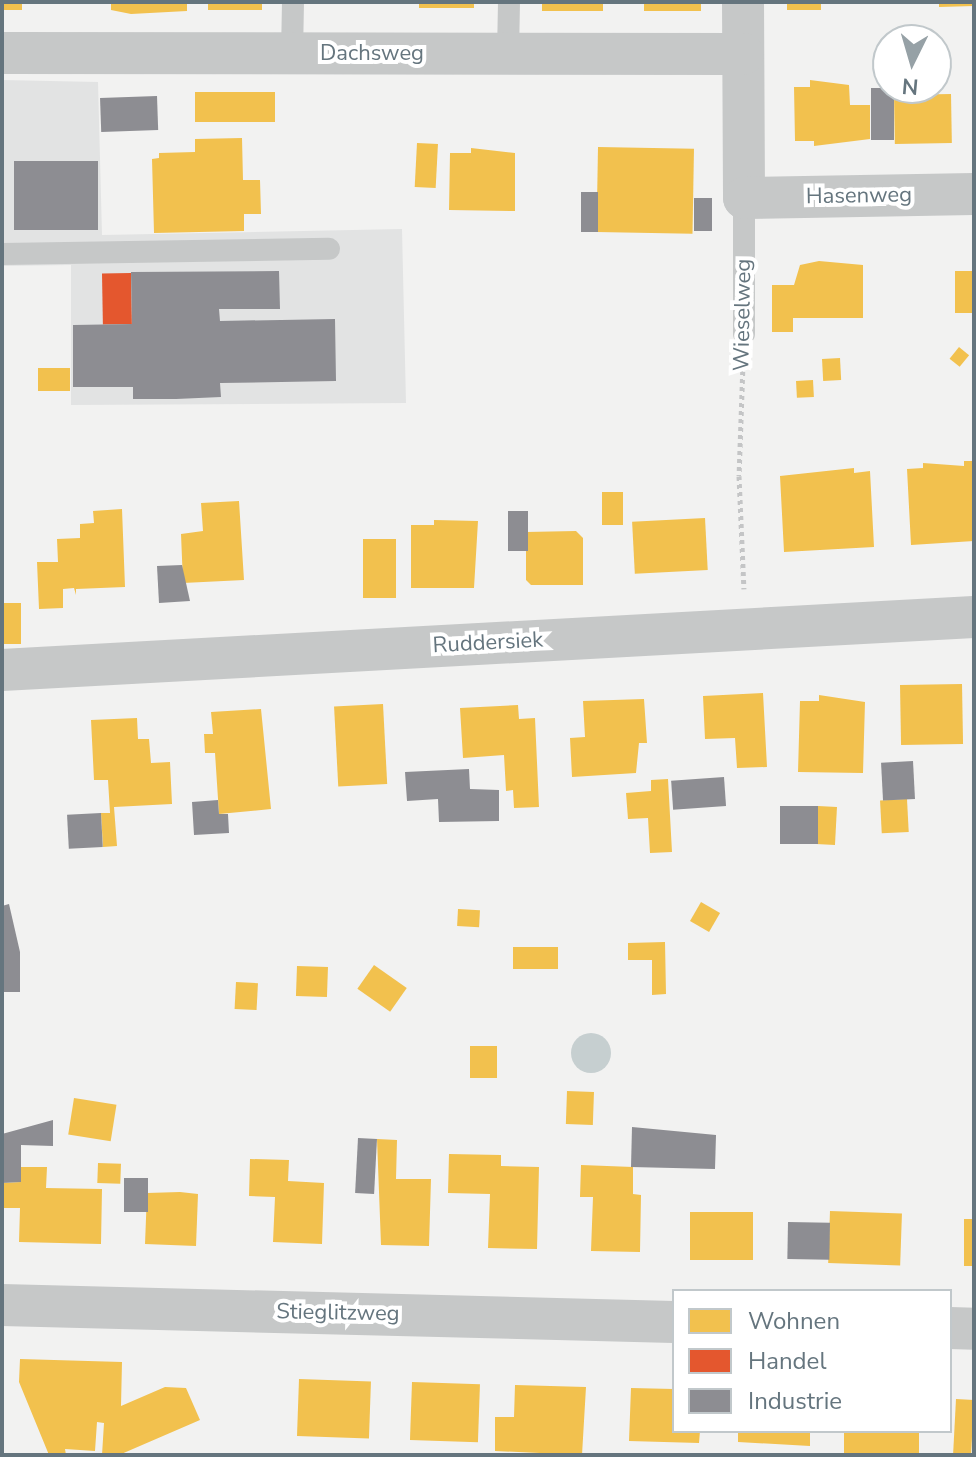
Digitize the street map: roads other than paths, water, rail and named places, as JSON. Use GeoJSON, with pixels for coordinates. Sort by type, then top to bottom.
{"type":"FeatureCollection","features":[{"type":"Feature","properties":{"kind":"street","name":"Wieselweg"},"geometry":{"type":"LineString","coordinates":[[743,2],[744,198]]}},
{"type":"Feature","properties":{"kind":"street","name":"Dachsweg"},"geometry":{"type":"LineString","coordinates":[[2,53],[743,54]]}},
{"type":"Feature","properties":{"kind":"street","name":"Hasenweg"},"geometry":{"type":"LineString","coordinates":[[744,198],[974,194]]}},
{"type":"Feature","properties":{"kind":"street","name":"Ruddersiek"},"geometry":{"type":"LineString","coordinates":[[2,670],[974,617]]}},
{"type":"Feature","properties":{"kind":"street","name":"Stieglitzweg"},"geometry":{"type":"LineString","coordinates":[[2,1305],[672,1322]]}},
{"type":"Feature","properties":{"kind":"street"},"geometry":{"type":"LineString","coordinates":[[952,1328],[974,1329]]}},
{"type":"Feature","properties":{"kind":"lane"},"geometry":{"type":"LineString","coordinates":[[292,54],[293,2]]}},
{"type":"Feature","properties":{"kind":"lane"},"geometry":{"type":"LineString","coordinates":[[508,54],[509,2]]}},
{"type":"Feature","properties":{"kind":"lane","name":"Wieselweg"},"geometry":{"type":"LineString","coordinates":[[744,198],[744,334]]}},
{"type":"Feature","properties":{"kind":"lane"},"geometry":{"type":"LineString","coordinates":[[2,254],[329,249]]}}]}
